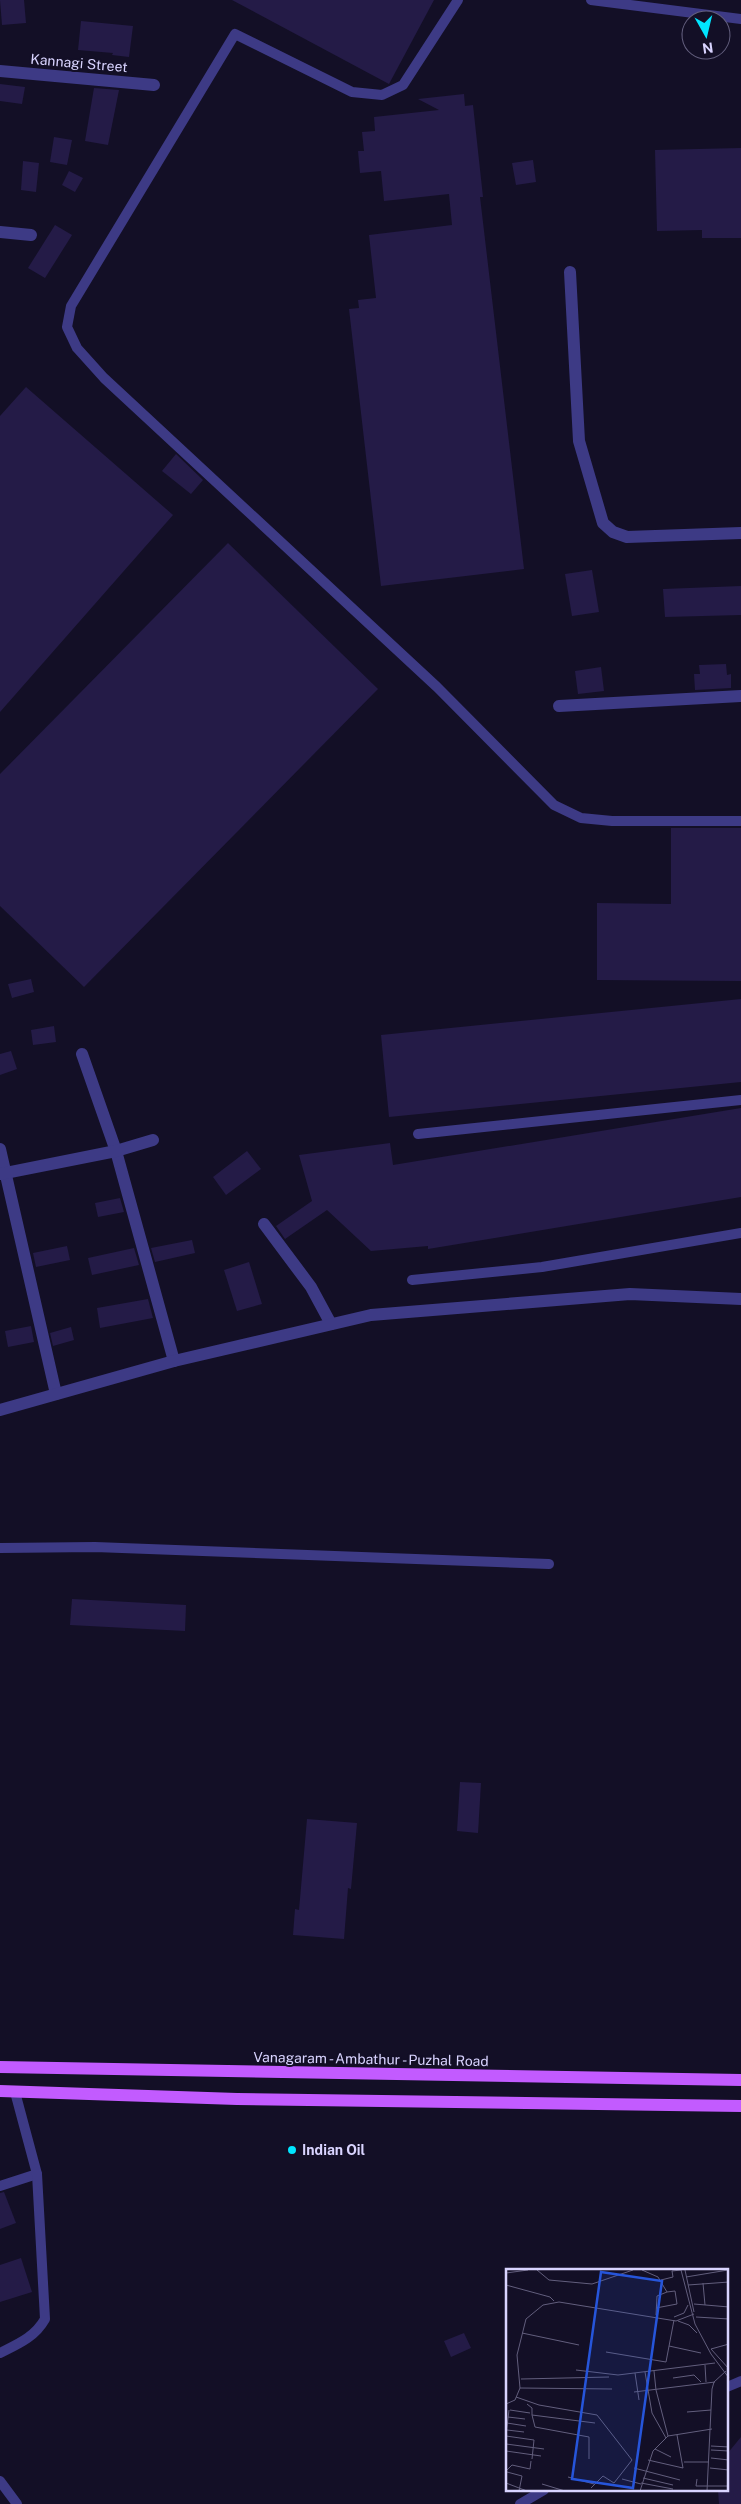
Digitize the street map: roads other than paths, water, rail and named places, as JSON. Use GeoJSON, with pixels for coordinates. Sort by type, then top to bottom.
{"type":"FeatureCollection","features":[{"type":"Feature","properties":{"kind":"main road","name":"Vanagaram - Ambathur - Puzhal Road"},"geometry":{"type":"LineString","coordinates":[[0,2067],[741,2080]]}},
{"type":"Feature","properties":{"kind":"main road"},"geometry":{"type":"LineString","coordinates":[[0,2091],[237,2099],[741,2106]]}},
{"type":"Feature","properties":{"kind":"street","name":"Kannagi Street"},"geometry":{"type":"LineString","coordinates":[[0,70],[154,85]]}},
{"type":"Feature","properties":{"kind":"street"},"geometry":{"type":"LineString","coordinates":[[0,232],[31,234]]}},
{"type":"Feature","properties":{"kind":"street"},"geometry":{"type":"LineString","coordinates":[[570,272],[579,441],[603,523],[613,532],[627,537],[741,533]]}},
{"type":"Feature","properties":{"kind":"street"},"geometry":{"type":"LineString","coordinates":[[559,706],[741,696]]}},
{"type":"Feature","properties":{"kind":"street"},"geometry":{"type":"LineString","coordinates":[[82,1054],[116,1151],[174,1361]]}},
{"type":"Feature","properties":{"kind":"street"},"geometry":{"type":"LineString","coordinates":[[3,1173],[116,1151],[154,1140]]}},
{"type":"Feature","properties":{"kind":"street"},"geometry":{"type":"LineString","coordinates":[[0,1150],[3,1173],[56,1394]]}},
{"type":"Feature","properties":{"kind":"street"},"geometry":{"type":"LineString","coordinates":[[264,1224],[311,1287],[331,1324]]}},
{"type":"Feature","properties":{"kind":"street"},"geometry":{"type":"LineString","coordinates":[[0,1410],[174,1361],[371,1315],[630,1294],[741,1299]]}},
{"type":"Feature","properties":{"kind":"lane"},"geometry":{"type":"LineString","coordinates":[[458,0],[402,85],[382,95],[352,92],[235,34],[72,306],[67,327],[77,348],[104,378],[437,687],[554,805],[581,818],[604,820],[741,821]]}},
{"type":"Feature","properties":{"kind":"lane"},"geometry":{"type":"LineString","coordinates":[[591,0],[741,19]]}},
{"type":"Feature","properties":{"kind":"lane"},"geometry":{"type":"LineString","coordinates":[[418,1134],[741,1100]]}},
{"type":"Feature","properties":{"kind":"lane"},"geometry":{"type":"LineString","coordinates":[[412,1280],[542,1267],[741,1233]]}},
{"type":"Feature","properties":{"kind":"lane"},"geometry":{"type":"LineString","coordinates":[[0,1548],[95,1547],[549,1564]]}},
{"type":"Feature","properties":{"kind":"lane"},"geometry":{"type":"LineString","coordinates":[[0,2353],[38,2331],[45,2319],[36,2174],[15,2092]]}},
{"type":"Feature","properties":{"kind":"lane"},"geometry":{"type":"LineString","coordinates":[[0,2186],[36,2174]]}},
{"type":"Feature","properties":{"kind":"lane"},"geometry":{"type":"LineString","coordinates":[[728,2387],[741,2381]]}},
{"type":"Feature","properties":{"kind":"lane"},"geometry":{"type":"LineString","coordinates":[[0,2480],[17,2504]]}},
{"type":"Feature","properties":{"kind":"lane"},"geometry":{"type":"LineString","coordinates":[[520,2504],[541,2492]]}},
{"type":"Feature","properties":{"kind":"place","name":"Indian Oil"},"geometry":{"type":"Point","coordinates":[292,2150]}}]}
